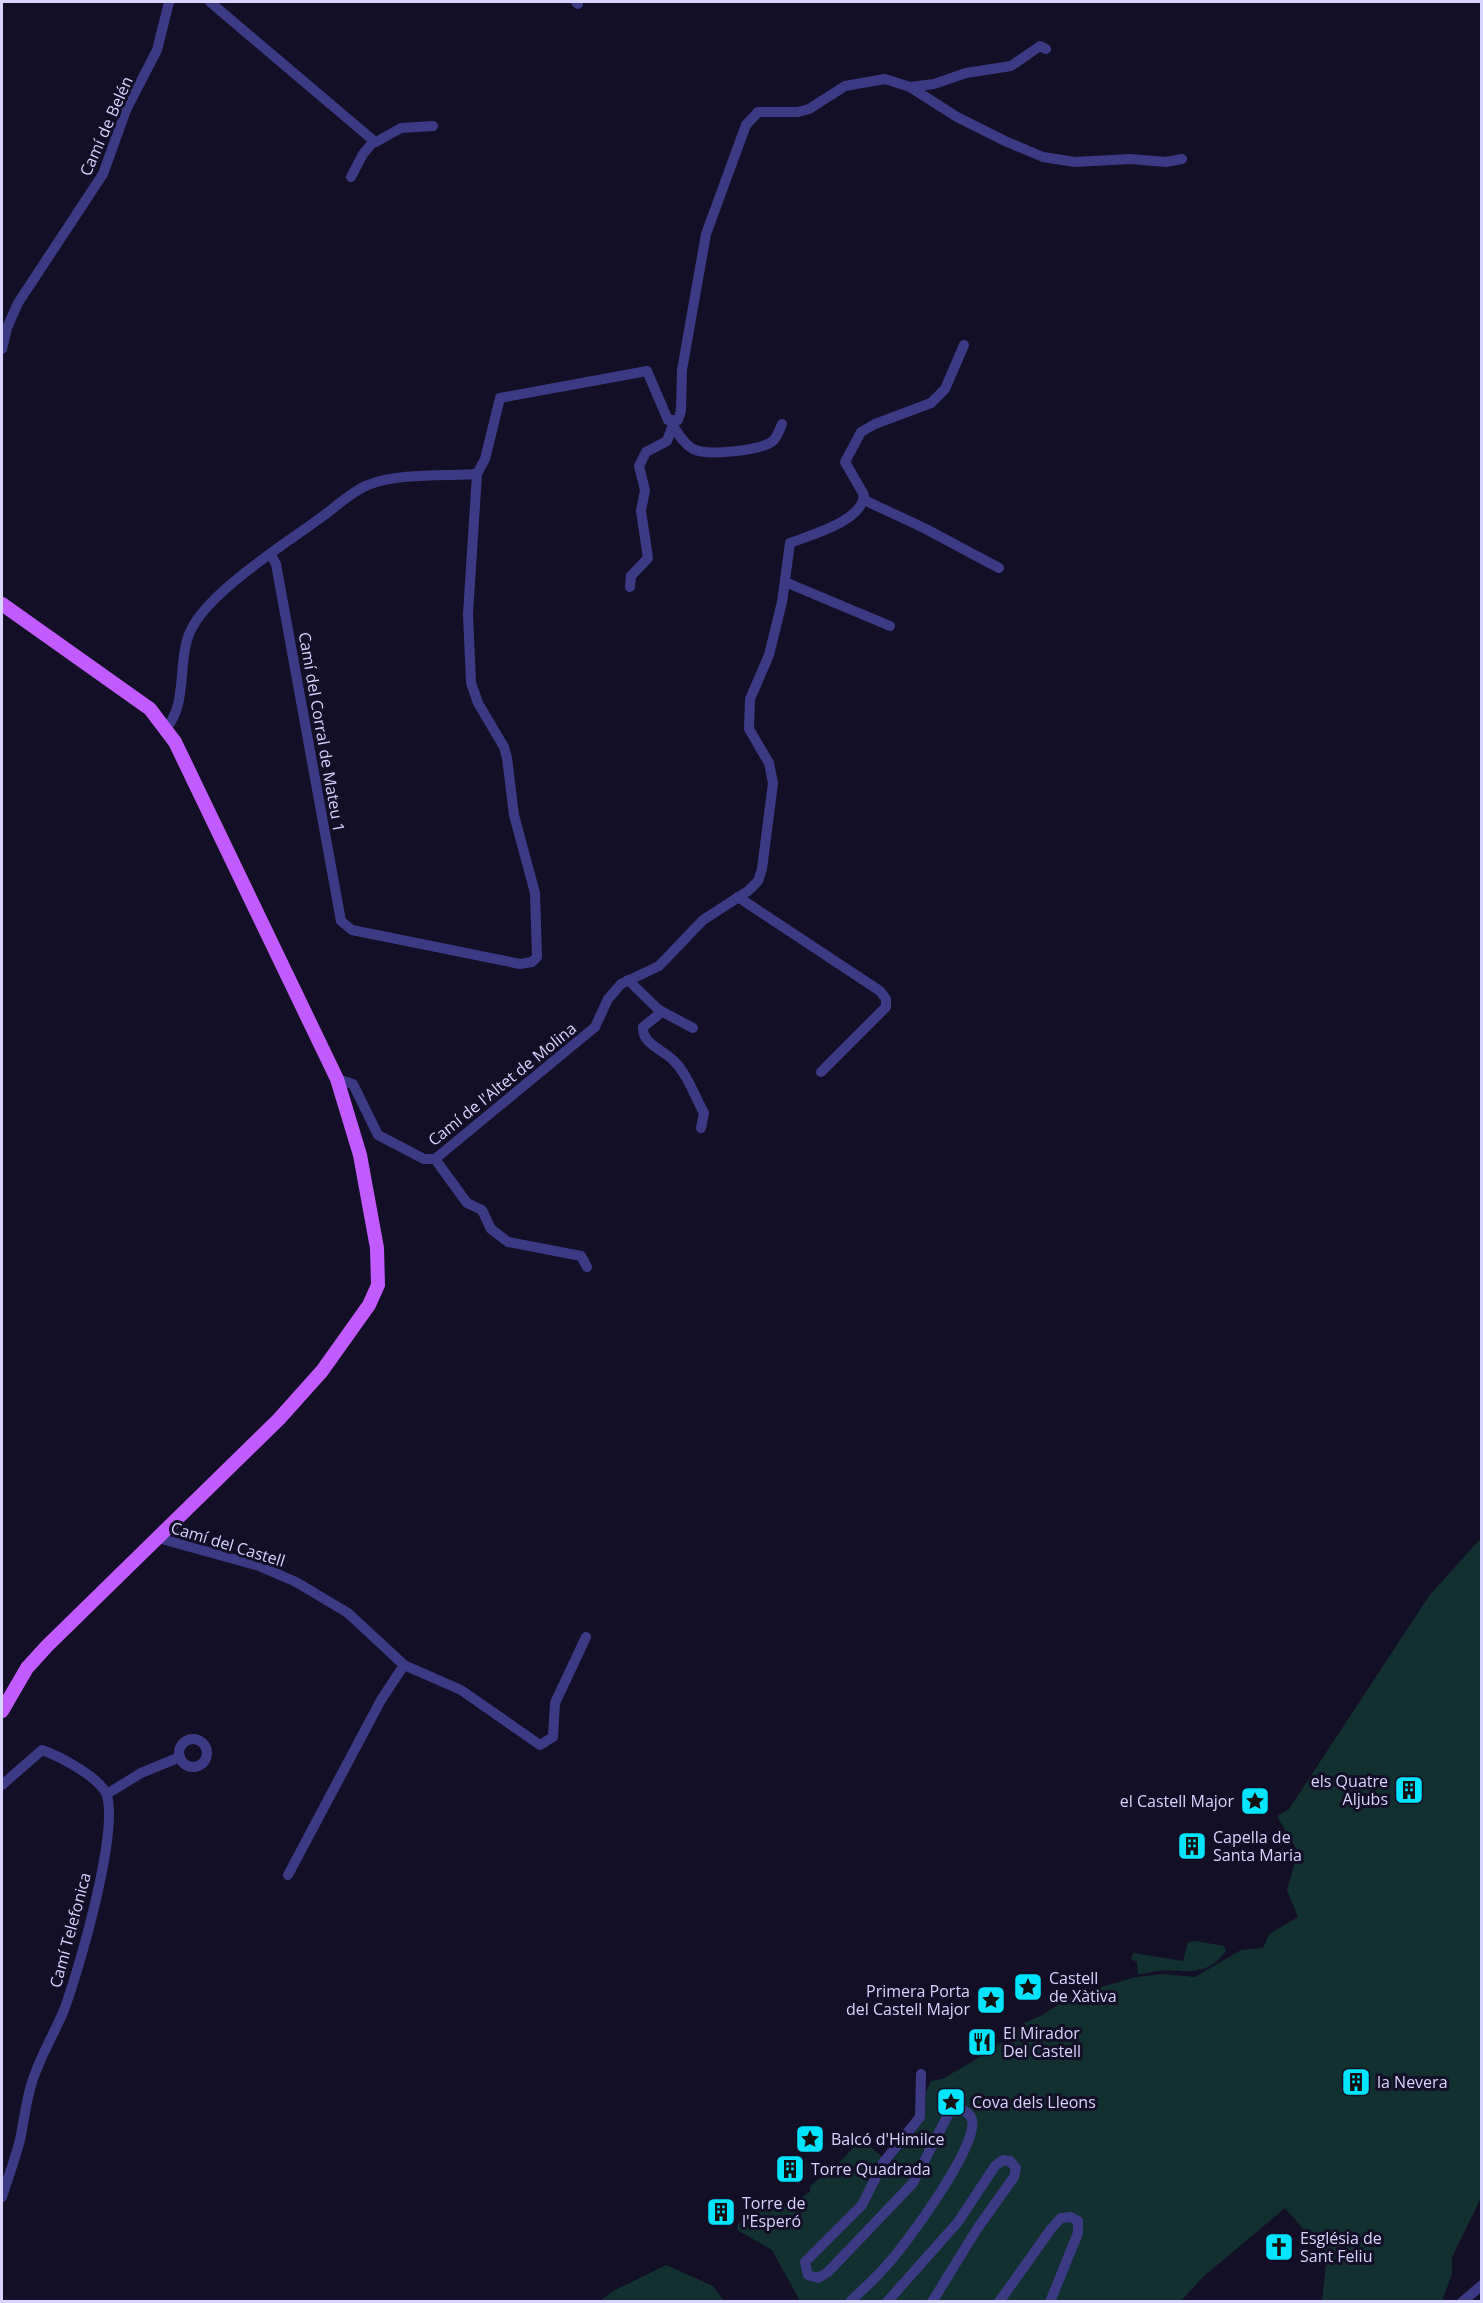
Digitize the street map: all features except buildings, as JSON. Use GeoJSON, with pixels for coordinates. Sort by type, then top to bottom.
{"type":"FeatureCollection","features":[{"type":"Feature","properties":{"kind":"main road"},"geometry":{"type":"LineString","coordinates":[[2,604],[142,703],[166,728],[202,796],[337,1079],[360,1155],[377,1248],[378,1286],[369,1305],[322,1371],[279,1419],[27,1668],[2,1711]]}},
{"type":"Feature","properties":{"kind":"street","name":"Camí de Belén"},"geometry":{"type":"LineString","coordinates":[[2,349],[7,328],[18,303],[103,174],[126,110],[158,50],[169,2]]}},
{"type":"Feature","properties":{"kind":"street"},"geometry":{"type":"LineString","coordinates":[[210,2],[374,141]]}},
{"type":"Feature","properties":{"kind":"street"},"geometry":{"type":"LineString","coordinates":[[910,87],[934,84],[966,73],[1011,66],[1034,48],[1040,46],[1046,49]]}},
{"type":"Feature","properties":{"kind":"street"},"geometry":{"type":"LineString","coordinates":[[630,587],[631,576],[648,558],[641,511],[645,490],[639,466],[646,452],[667,441],[674,424],[680,417],[682,370],[706,234],[746,125],[758,111],[798,112],[809,109],[831,93],[858,82],[885,79],[910,87],[957,117],[1043,157],[1075,162],[1130,159],[1166,162],[1182,159]]}},
{"type":"Feature","properties":{"kind":"street"},"geometry":{"type":"LineString","coordinates":[[351,177],[363,154],[374,141],[401,128],[433,126]]}},
{"type":"Feature","properties":{"kind":"street"},"geometry":{"type":"LineString","coordinates":[[964,345],[945,389],[931,403],[874,424],[861,432],[845,462],[857,481],[864,500],[924,528],[999,568]]}},
{"type":"Feature","properties":{"kind":"street"},"geometry":{"type":"LineString","coordinates":[[166,728],[176,713],[186,642],[190,630],[216,598],[270,555],[368,484],[410,478],[477,474],[484,459],[500,398],[647,371],[668,420],[674,424],[686,444],[693,449],[718,452],[765,444],[773,441],[782,424]]}},
{"type":"Feature","properties":{"kind":"street","name":"Camí del Corral de Mateu 1"},"geometry":{"type":"LineString","coordinates":[[270,555],[278,575],[339,916],[352,930],[520,964],[532,963],[537,957],[535,893],[514,815],[507,758],[504,747],[478,703],[471,683],[468,614],[477,474]]}},
{"type":"Feature","properties":{"kind":"street","name":"Camí de l'Altet de Molina"},"geometry":{"type":"LineString","coordinates":[[337,1079],[353,1083],[378,1135],[424,1160],[435,1159],[595,1027],[608,999],[621,984],[659,966],[703,920],[758,881],[762,868],[773,783],[769,763],[749,729],[750,699],[769,655],[785,582],[790,543],[838,525],[864,500]]}},
{"type":"Feature","properties":{"kind":"street"},"geometry":{"type":"LineString","coordinates":[[785,582],[891,626]]}},
{"type":"Feature","properties":{"kind":"street"},"geometry":{"type":"LineString","coordinates":[[738,897],[880,991],[886,999],[886,1007],[821,1072]]}},
{"type":"Feature","properties":{"kind":"street"},"geometry":{"type":"LineString","coordinates":[[628,980],[659,1010],[693,1028]]}},
{"type":"Feature","properties":{"kind":"street"},"geometry":{"type":"LineString","coordinates":[[659,1010],[658,1015],[643,1027],[642,1034],[647,1041],[676,1062],[704,1113],[701,1128]]}},
{"type":"Feature","properties":{"kind":"street"},"geometry":{"type":"LineString","coordinates":[[435,1159],[467,1203],[482,1210],[491,1228],[508,1242],[581,1256],[587,1267]]}},
{"type":"Feature","properties":{"kind":"street","name":"Camí del Castell"},"geometry":{"type":"LineString","coordinates":[[158,1538],[259,1566],[296,1582],[348,1613],[404,1665],[461,1690],[540,1745],[553,1737],[555,1703],[586,1637]]}},
{"type":"Feature","properties":{"kind":"street"},"geometry":{"type":"LineString","coordinates":[[288,1875],[381,1700],[404,1665]]}},
{"type":"Feature","properties":{"kind":"street"},"geometry":{"type":"LineString","coordinates":[[2,1785],[42,1750],[56,1755],[82,1771],[107,1794],[141,1773],[180,1756]]}},
{"type":"Feature","properties":{"kind":"street","name":"Camí Telefonica"},"geometry":{"type":"LineString","coordinates":[[2,2197],[32,2081],[64,2010],[92,1915],[106,1849],[109,1811],[107,1794]]}},
{"type":"Feature","properties":{"kind":"street"},"geometry":{"type":"LineString","coordinates":[[850,2301],[888,2265],[930,2210],[949,2178],[972,2125],[970,2115],[963,2109],[959,2108],[949,2113],[920,2174],[903,2196],[828,2272],[818,2278],[808,2275],[805,2262],[862,2205],[883,2163],[920,2117],[921,2074]]}},
{"type":"Feature","properties":{"kind":"street"},"geometry":{"type":"LineString","coordinates":[[2,2172],[13,2160]]}},
{"type":"Feature","properties":{"kind":"street"},"geometry":{"type":"LineString","coordinates":[[887,2301],[958,2222],[994,2166],[1003,2160],[1010,2161],[1016,2168],[1014,2177],[977,2229],[932,2301]]}},
{"type":"Feature","properties":{"kind":"street"},"geometry":{"type":"LineString","coordinates":[[999,2301],[1051,2229],[1061,2218],[1071,2217],[1078,2221],[1078,2233],[1050,2301]]}},
{"type":"Feature","properties":{"kind":"street"},"geometry":{"type":"LineString","coordinates":[[1462,2301],[1482,2285]]}},
{"type":"Feature","properties":{"kind":"green space"},"geometry":{"type":"Polygon","coordinates":[[[1481,1538],[1482,2196],[1452,2257],[1452,2274],[1442,2301],[1322,2301],[1326,2264],[1309,2236],[1285,2208],[1204,2276],[1180,2302],[800,2301],[772,2250],[737,2230],[738,2224],[766,2200],[775,2199],[785,2206],[810,2192],[810,2186],[841,2161],[861,2139],[890,2163],[925,2117],[926,2092],[931,2081],[942,2079],[980,2057],[1009,2037],[1022,2024],[1042,2015],[1074,1995],[1136,1977],[1163,1974],[1195,1977],[1241,1950],[1263,1948],[1269,1934],[1298,1917],[1287,1890],[1298,1852],[1277,1816],[1289,1809],[1429,1596],[1481,1538]]]}},
{"type":"Feature","properties":{"kind":"green space"},"geometry":{"type":"Polygon","coordinates":[[[1196,1941],[1224,1946],[1226,1951],[1210,1966],[1194,1971],[1167,1970],[1138,1974],[1137,1962],[1131,1959],[1133,1953],[1183,1961],[1188,1942],[1196,1941]]]}},
{"type":"Feature","properties":{"kind":"green space"},"geometry":{"type":"Polygon","coordinates":[[[666,2265],[713,2286],[724,2301],[600,2301],[613,2291],[666,2265]]]}},
{"type":"Feature","properties":{"kind":"place","name":"els Quatre Aljubs"},"geometry":{"type":"Point","coordinates":[1409,1790]}},
{"type":"Feature","properties":{"kind":"place","name":"el Castell Major"},"geometry":{"type":"Point","coordinates":[1255,1801]}},
{"type":"Feature","properties":{"kind":"place","name":"Capella de Santa Maria"},"geometry":{"type":"Point","coordinates":[1192,1846]}},
{"type":"Feature","properties":{"kind":"place","name":"Castell de Xàtiva"},"geometry":{"type":"Point","coordinates":[1028,1987]}},
{"type":"Feature","properties":{"kind":"place","name":"Primera Porta del Castell Major"},"geometry":{"type":"Point","coordinates":[991,2000]}},
{"type":"Feature","properties":{"kind":"place","name":"El Mirador Del Castell"},"geometry":{"type":"Point","coordinates":[982,2042]}},
{"type":"Feature","properties":{"kind":"place","name":"la Nevera"},"geometry":{"type":"Point","coordinates":[1356,2082]}},
{"type":"Feature","properties":{"kind":"place","name":"Cova dels Lleons"},"geometry":{"type":"Point","coordinates":[951,2102]}},
{"type":"Feature","properties":{"kind":"place","name":"Balcó d'Himilce"},"geometry":{"type":"Point","coordinates":[810,2139]}},
{"type":"Feature","properties":{"kind":"place","name":"Torre Quadrada"},"geometry":{"type":"Point","coordinates":[790,2169]}},
{"type":"Feature","properties":{"kind":"place","name":"Torre de l'Esperó"},"geometry":{"type":"Point","coordinates":[721,2212]}},
{"type":"Feature","properties":{"kind":"place","name":"Església de Sant Feliu"},"geometry":{"type":"Point","coordinates":[1279,2247]}}]}
